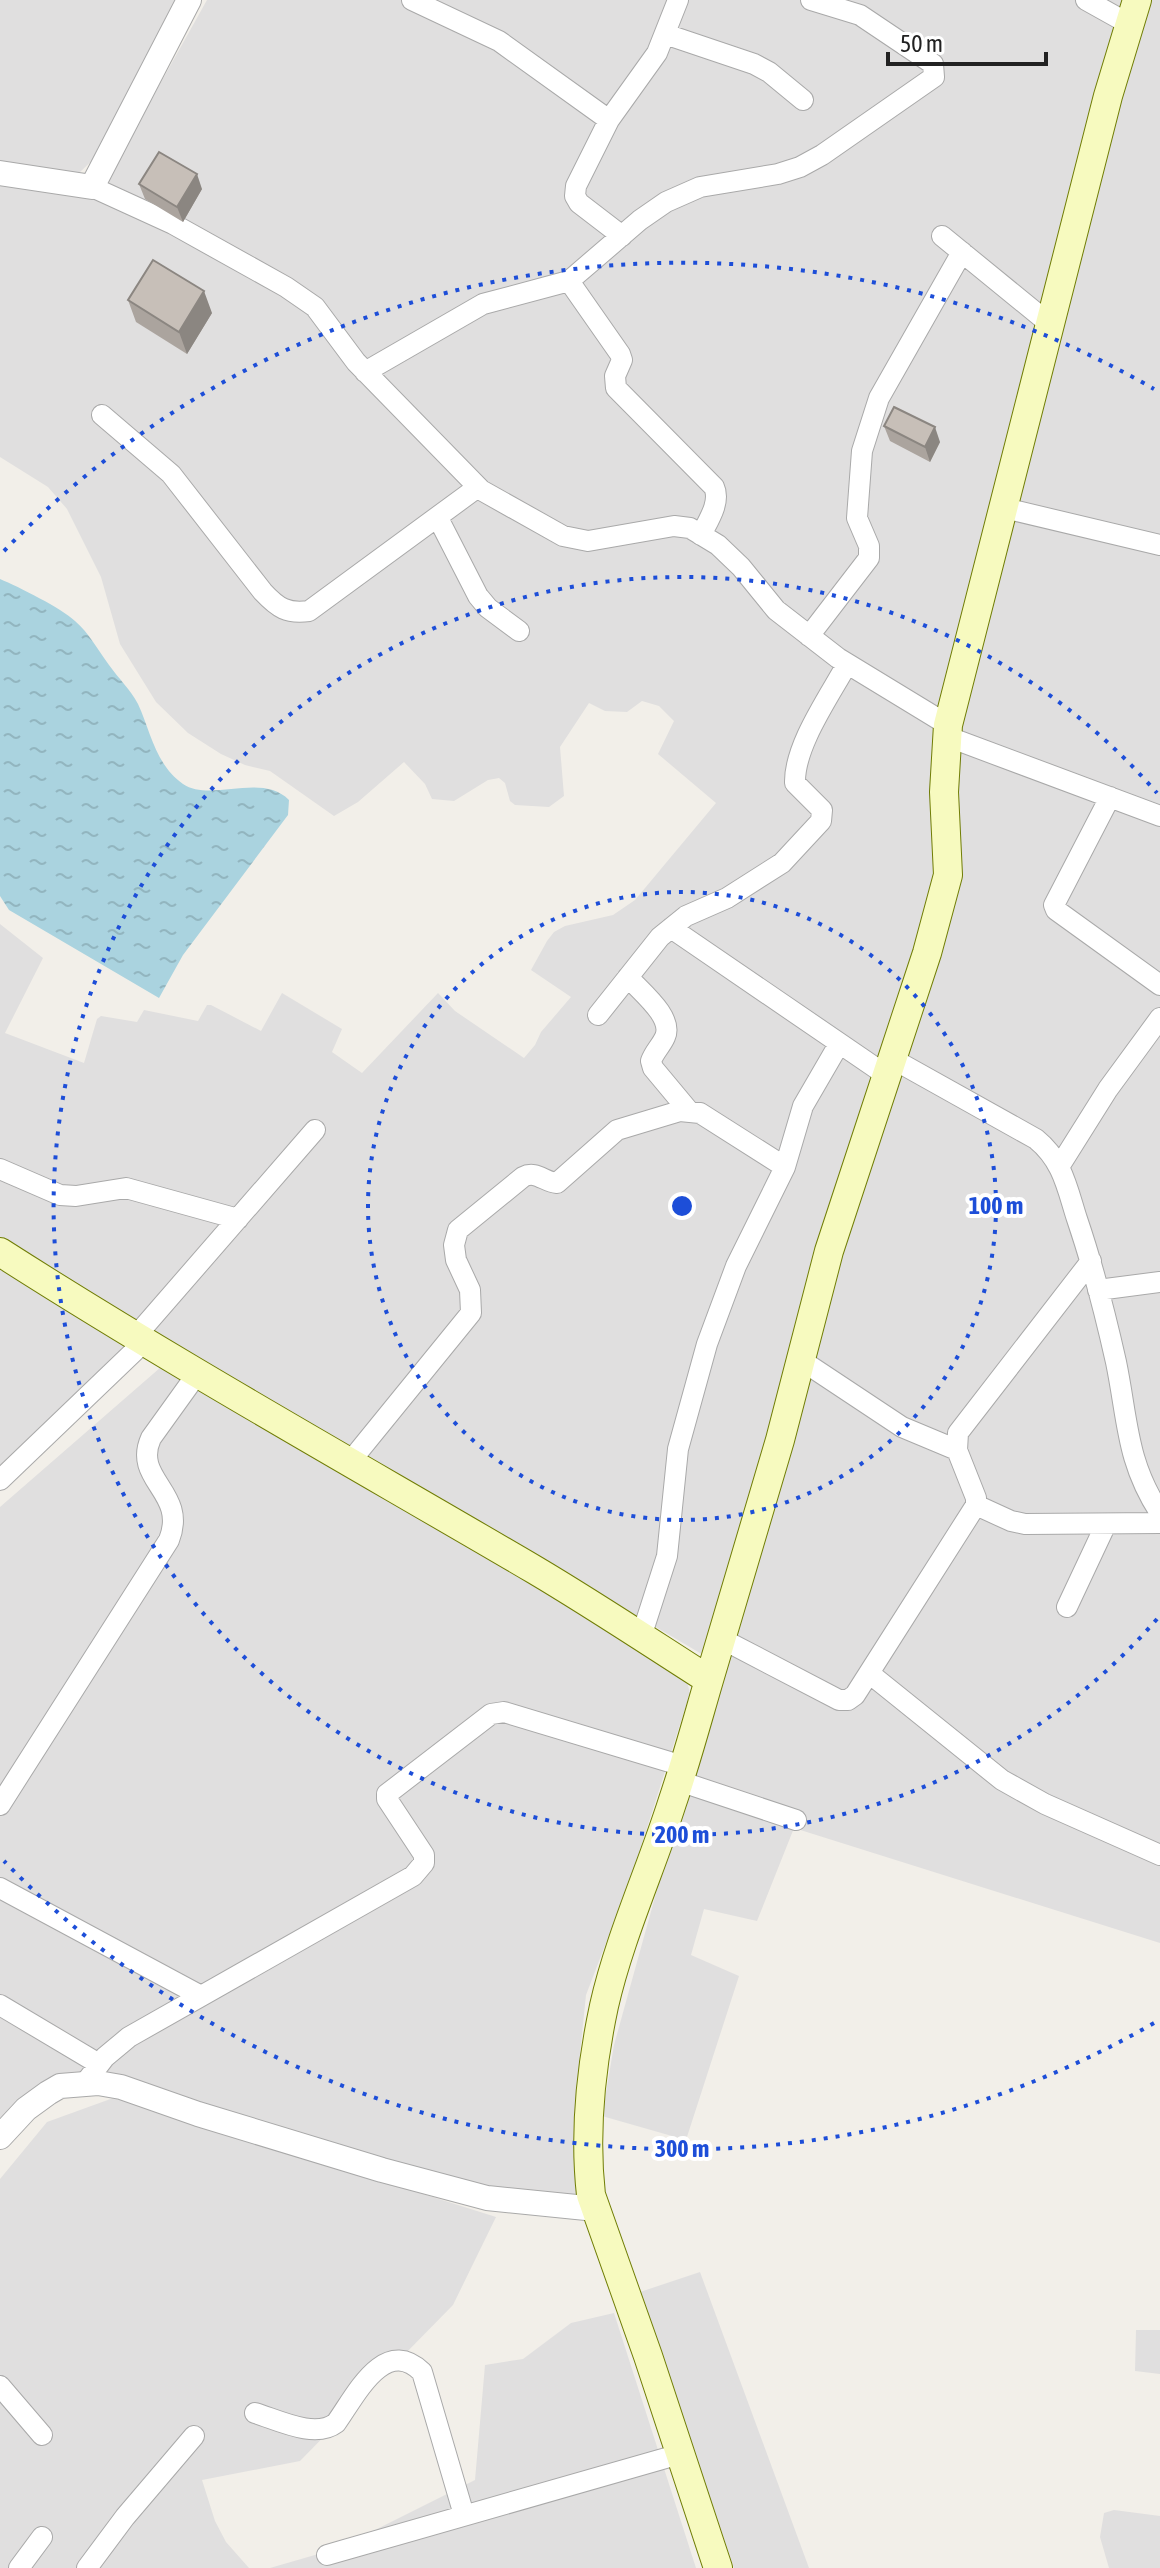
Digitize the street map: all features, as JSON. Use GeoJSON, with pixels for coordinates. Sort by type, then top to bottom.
{"type":"FeatureCollection","features":[{"type":"Feature","properties":{"kind":"main road"},"geometry":{"type":"LineString","coordinates":[[718,2568],[596,2209],[589,2176],[594,2072],[604,2005],[681,1774],[801,1360],[829,1251],[927,953],[948,875],[944,792],[947,730],[1108,96],[1133,12]]}},
{"type":"Feature","properties":{"kind":"main road"},"geometry":{"type":"LineString","coordinates":[[0,1252],[197,1374],[538,1572],[709,1680]]}},
{"type":"Feature","properties":{"kind":"street"},"geometry":{"type":"LineString","coordinates":[[92,187],[189,0]]}},
{"type":"Feature","properties":{"kind":"street"},"geometry":{"type":"LineString","coordinates":[[412,0],[499,41],[609,120]]}},
{"type":"Feature","properties":{"kind":"street"},"geometry":{"type":"LineString","coordinates":[[622,236],[579,203],[575,196],[576,186],[609,120],[643,76],[665,34],[678,0]]}},
{"type":"Feature","properties":{"kind":"street"},"geometry":{"type":"LineString","coordinates":[[365,372],[483,304],[569,281],[666,202],[700,187],[778,174],[800,167],[934,77],[933,64],[881,27],[860,15],[811,0]]}},
{"type":"Feature","properties":{"kind":"street"},"geometry":{"type":"LineString","coordinates":[[1086,0],[1133,12]]}},
{"type":"Feature","properties":{"kind":"street"},"geometry":{"type":"LineString","coordinates":[[665,34],[754,64],[769,72],[803,100]]}},
{"type":"Feature","properties":{"kind":"street"},"geometry":{"type":"LineString","coordinates":[[0,173],[92,187],[173,224],[286,287],[315,307],[365,372],[478,487],[521,515],[563,536],[588,541],[674,526],[690,528],[718,545],[741,567],[776,610],[809,636],[947,730],[1160,816]]}},
{"type":"Feature","properties":{"kind":"street"},"geometry":{"type":"LineString","coordinates":[[942,236],[1051,325]]}},
{"type":"Feature","properties":{"kind":"street"},"geometry":{"type":"LineString","coordinates":[[809,636],[869,558],[869,546],[857,518],[862,451],[869,424],[879,398],[962,252]]}},
{"type":"Feature","properties":{"kind":"street"},"geometry":{"type":"LineString","coordinates":[[569,281],[620,354],[622,360],[615,376],[616,388],[714,487],[716,501],[701,535]]}},
{"type":"Feature","properties":{"kind":"street"},"geometry":{"type":"LineString","coordinates":[[102,415],[171,474],[263,592],[278,608],[293,613],[309,611],[478,487]]}},
{"type":"Feature","properties":{"kind":"street"},"geometry":{"type":"LineString","coordinates":[[1004,508],[1158,540]]}},
{"type":"Feature","properties":{"kind":"street"},"geometry":{"type":"LineString","coordinates":[[438,518],[478,596],[488,608],[519,631]]}},
{"type":"Feature","properties":{"kind":"street"},"geometry":{"type":"LineString","coordinates":[[598,1015],[660,937],[686,916],[727,898],[782,863],[821,821],[822,810],[795,783],[795,773],[799,755],[847,664]]}},
{"type":"Feature","properties":{"kind":"street"},"geometry":{"type":"LineString","coordinates":[[1110,797],[1054,905],[1056,910],[1160,985]]}},
{"type":"Feature","properties":{"kind":"street"},"geometry":{"type":"LineString","coordinates":[[671,928],[839,1044],[1036,1139],[1053,1153],[1091,1261],[1116,1364],[1133,1460],[1147,1493],[1160,1513]]}},
{"type":"Feature","properties":{"kind":"street"},"geometry":{"type":"LineString","coordinates":[[628,977],[663,1017],[666,1036],[651,1061],[653,1068],[688,1110]]}},
{"type":"Feature","properties":{"kind":"street"},"geometry":{"type":"LineString","coordinates":[[1059,1167],[1108,1089],[1160,1018]]}},
{"type":"Feature","properties":{"kind":"street"},"geometry":{"type":"LineString","coordinates":[[641,1637],[667,1556],[678,1449],[707,1344],[736,1266],[785,1167],[803,1106],[839,1044]]}},
{"type":"Feature","properties":{"kind":"street"},"geometry":{"type":"LineString","coordinates":[[349,1463],[471,1313],[470,1290],[456,1260],[454,1245],[458,1230],[523,1177],[535,1174],[557,1183],[617,1130],[638,1121],[688,1110],[700,1113],[785,1167]]}},
{"type":"Feature","properties":{"kind":"street"},"geometry":{"type":"LineString","coordinates":[[0,1480],[140,1340],[315,1130]]}},
{"type":"Feature","properties":{"kind":"street"},"geometry":{"type":"LineString","coordinates":[[0,1169],[60,1195],[76,1196],[126,1188],[238,1219]]}},
{"type":"Feature","properties":{"kind":"street"},"geometry":{"type":"LineString","coordinates":[[1091,1261],[958,1433],[957,1450],[976,1505],[1011,1521],[1025,1524],[1160,1523]]}},
{"type":"Feature","properties":{"kind":"street"},"geometry":{"type":"LineString","coordinates":[[1098,1290],[1160,1282]]}},
{"type":"Feature","properties":{"kind":"street"},"geometry":{"type":"LineString","coordinates":[[801,1360],[902,1427],[957,1450]]}},
{"type":"Feature","properties":{"kind":"street"},"geometry":{"type":"LineString","coordinates":[[0,1805],[169,1540],[174,1525],[166,1495],[147,1466],[147,1448],[197,1374]]}},
{"type":"Feature","properties":{"kind":"street"},"geometry":{"type":"LineString","coordinates":[[722,1639],[839,1700],[848,1700],[855,1695],[976,1505]]}},
{"type":"Feature","properties":{"kind":"street"},"geometry":{"type":"LineString","coordinates":[[1067,1607],[1106,1524]]}},
{"type":"Feature","properties":{"kind":"street"},"geometry":{"type":"LineString","coordinates":[[869,1673],[1002,1780],[1024,1794],[1160,1855]]}},
{"type":"Feature","properties":{"kind":"street"},"geometry":{"type":"LineString","coordinates":[[0,2137],[26,2109],[48,2093],[92,2074],[129,2037],[413,1876],[424,1863],[424,1855],[387,1799],[387,1794],[491,1714],[504,1712],[681,1774],[796,1820]]}},
{"type":"Feature","properties":{"kind":"street"},"geometry":{"type":"LineString","coordinates":[[0,1888],[201,1996]]}},
{"type":"Feature","properties":{"kind":"street"},"geometry":{"type":"LineString","coordinates":[[0,2005],[92,2074],[198,2114],[382,2170],[487,2198],[596,2209]]}},
{"type":"Feature","properties":{"kind":"street"},"geometry":{"type":"LineString","coordinates":[[255,2413],[305,2428],[330,2428],[376,2368],[394,2361],[415,2365],[422,2372],[464,2515]]}},
{"type":"Feature","properties":{"kind":"street"},"geometry":{"type":"LineString","coordinates":[[0,2386],[42,2435]]}},
{"type":"Feature","properties":{"kind":"street"},"geometry":{"type":"LineString","coordinates":[[87,2568],[125,2517],[194,2436]]}},
{"type":"Feature","properties":{"kind":"street"},"geometry":{"type":"LineString","coordinates":[[327,2555],[680,2454]]}},
{"type":"Feature","properties":{"kind":"street"},"geometry":{"type":"LineString","coordinates":[[19,2568],[42,2537]]}},
{"type":"Feature","properties":{"kind":"shaded area"},"geometry":{"type":"Polygon","coordinates":[[[0,0],[179,0],[101,152],[80,172],[53,175],[0,163],[0,0]]]}},
{"type":"Feature","properties":{"kind":"shaded area"},"geometry":{"type":"Polygon","coordinates":[[[207,0],[1126,0],[937,727],[936,863],[917,945],[705,1656],[529,1552],[284,1414],[0,1238],[0,924],[43,958],[5,1033],[84,1063],[97,1019],[101,1016],[137,1022],[144,1010],[198,1021],[207,1005],[211,1005],[261,1031],[282,993],[342,1029],[332,1052],[362,1073],[438,993],[455,1011],[524,1058],[541,1032],[571,997],[531,970],[547,941],[554,932],[565,926],[613,915],[635,900],[716,803],[658,754],[674,721],[659,706],[642,701],[627,712],[605,711],[589,703],[560,747],[564,796],[549,807],[515,805],[510,801],[505,783],[499,778],[488,780],[454,801],[432,799],[425,784],[404,762],[358,802],[334,816],[270,771],[245,765],[221,754],[188,733],[156,702],[120,644],[101,577],[67,509],[48,487],[0,457],[0,183],[99,193],[207,0]]]}},
{"type":"Feature","properties":{"kind":"shaded area"},"geometry":{"type":"Polygon","coordinates":[[[1150,0],[1160,0],[1160,1943],[794,1828],[757,1921],[704,1909],[691,1955],[739,1976],[686,2140],[602,2116],[614,2045],[846,1238],[946,930],[953,766],[975,652],[1128,60],[1150,0]]]}},
{"type":"Feature","properties":{"kind":"shaded area"},"geometry":{"type":"Polygon","coordinates":[[[0,1261],[127,1344],[0,1465],[0,1261]]]}},
{"type":"Feature","properties":{"kind":"shaded area"},"geometry":{"type":"Polygon","coordinates":[[[161,1367],[394,1500],[686,1678],[690,1693],[632,1875],[586,1995],[580,2053],[576,2194],[572,2201],[437,2178],[87,2076],[0,2126],[0,1507],[161,1367]]]}},
{"type":"Feature","properties":{"kind":"shaded area"},"geometry":{"type":"Polygon","coordinates":[[[116,2097],[496,2217],[453,2305],[300,2461],[202,2480],[215,2521],[226,2542],[249,2568],[0,2568],[0,2179],[47,2122],[116,2097]]]}},
{"type":"Feature","properties":{"kind":"shaded area"},"geometry":{"type":"Polygon","coordinates":[[[700,2272],[809,2568],[734,2568],[640,2292],[700,2272]]]}},
{"type":"Feature","properties":{"kind":"shaded area"},"geometry":{"type":"Polygon","coordinates":[[[614,2313],[696,2568],[270,2568],[339,2548],[475,2480],[485,2365],[523,2359],[571,2323],[614,2313]]]}},
{"type":"Feature","properties":{"kind":"shaded area"},"geometry":{"type":"Polygon","coordinates":[[[1136,2330],[1160,2330],[1160,2374],[1135,2371],[1136,2330]]]}},
{"type":"Feature","properties":{"kind":"shaded area"},"geometry":{"type":"Polygon","coordinates":[[[1114,2510],[1160,2516],[1160,2568],[1109,2568],[1100,2537],[1104,2513],[1114,2510]]]}},
{"type":"Feature","properties":{"kind":"water"},"geometry":{"type":"Polygon","coordinates":[[[0,579],[60,610],[85,631],[135,699],[160,757],[183,784],[207,791],[265,788],[289,800],[288,815],[183,955],[159,998],[9,910],[0,896],[0,579]]]}},
{"type":"Feature","properties":{"kind":"building"},"geometry":{"type":"Polygon","coordinates":[[[159,152],[197,174],[177,207],[139,184],[159,152]]]}},
{"type":"Feature","properties":{"kind":"building"},"geometry":{"type":"Polygon","coordinates":[[[153,260],[204,291],[179,332],[128,300],[153,260]]]}},
{"type":"Feature","properties":{"kind":"building"},"geometry":{"type":"Polygon","coordinates":[[[894,407],[935,427],[925,447],[884,426],[894,407]]]}}]}
